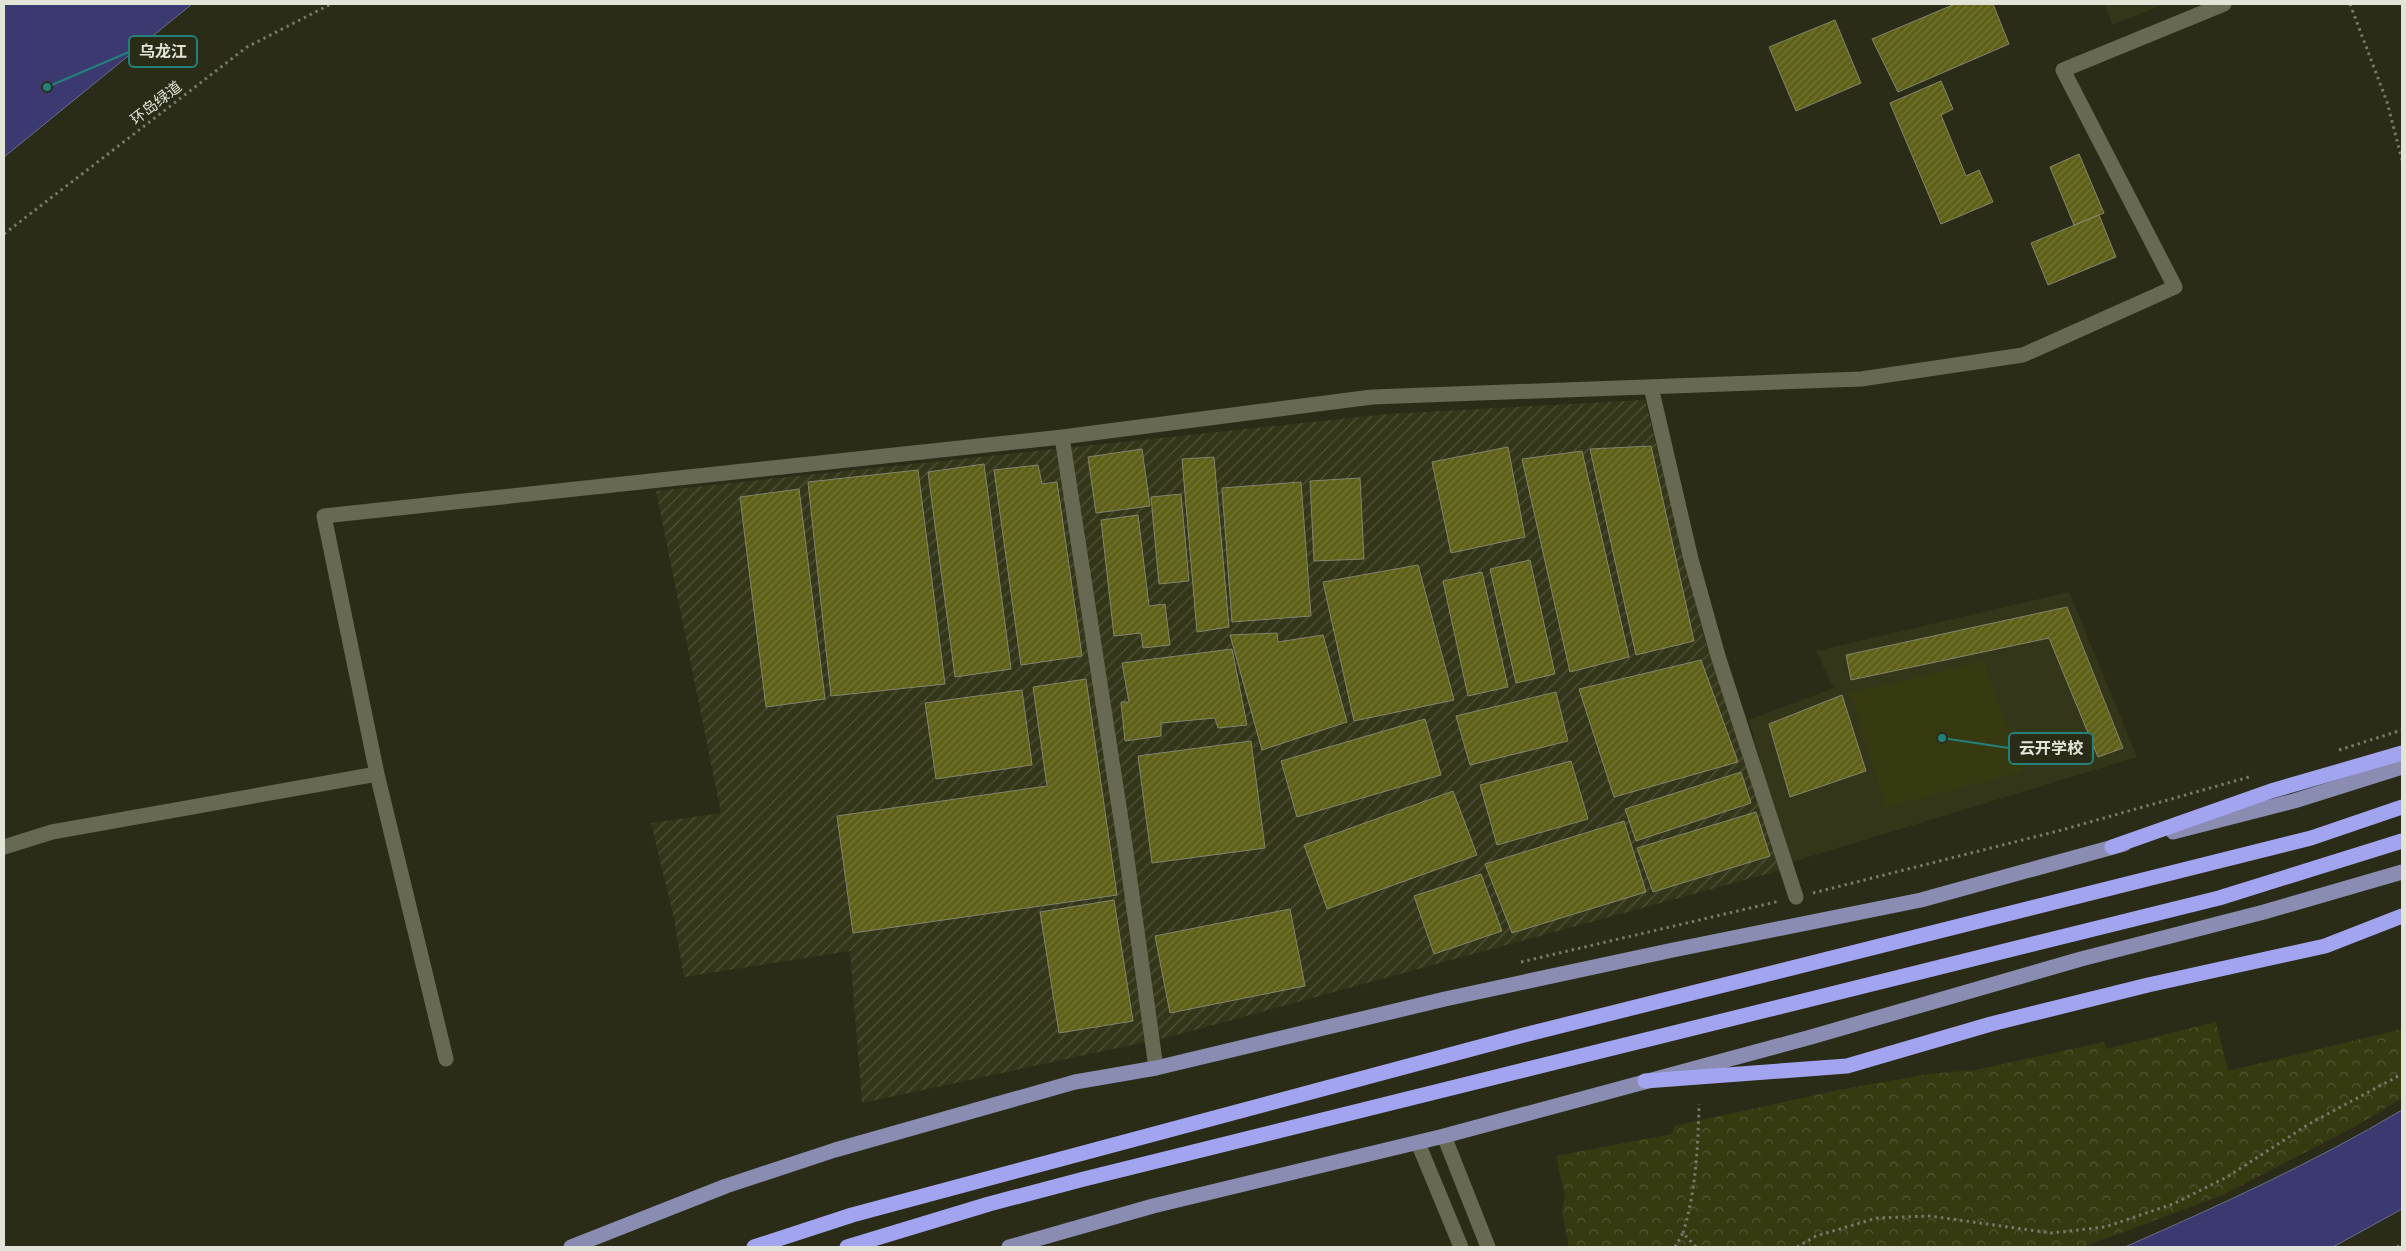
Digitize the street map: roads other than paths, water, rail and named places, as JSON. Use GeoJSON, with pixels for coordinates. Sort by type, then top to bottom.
{"type":"FeatureCollection","features":[{"type":"Feature","properties":{"kind":"highway"},"geometry":{"type":"LineString","coordinates":[[2112,847],[2271,791],[2402,753]]}},
{"type":"Feature","properties":{"kind":"highway"},"geometry":{"type":"LineString","coordinates":[[754,1247],[852,1215],[1514,1037],[2311,838],[2402,807]]}},
{"type":"Feature","properties":{"kind":"highway"},"geometry":{"type":"LineString","coordinates":[[847,1247],[989,1204],[1084,1179],[2220,898],[2402,841]]}},
{"type":"Feature","properties":{"kind":"highway"},"geometry":{"type":"LineString","coordinates":[[1645,1081],[1848,1066],[1991,1024],[2148,985],[2325,946],[2402,916]]}},
{"type":"Feature","properties":{"kind":"main road"},"geometry":{"type":"LineString","coordinates":[[571,1247],[718,1189],[843,1148],[1075,1082],[1156,1068],[1445,999],[1682,948],[1921,900],[2112,847],[2294,801],[2402,767]]}},
{"type":"Feature","properties":{"kind":"main road"},"geometry":{"type":"LineString","coordinates":[[1009,1247],[1153,1206],[1418,1143],[1811,1037],[2082,959],[2264,912],[2402,872]]}},
{"type":"Feature","properties":{"kind":"street"},"geometry":{"type":"LineString","coordinates":[[446,1058],[377,774],[324,516],[1062,437],[1372,398],[1861,379],[2023,355],[2175,287],[2063,70],[2224,4]]}},
{"type":"Feature","properties":{"kind":"street"},"geometry":{"type":"LineString","coordinates":[[1651,387],[1691,559],[1706,612],[1796,897]]}},
{"type":"Feature","properties":{"kind":"street"},"geometry":{"type":"LineString","coordinates":[[1062,437],[1126,852],[1156,1068]]}},
{"type":"Feature","properties":{"kind":"street"},"geometry":{"type":"LineString","coordinates":[[4,847],[52,832],[377,774]]}},
{"type":"Feature","properties":{"kind":"street"},"geometry":{"type":"LineString","coordinates":[[1444,1136],[1488,1247]]}},
{"type":"Feature","properties":{"kind":"street"},"geometry":{"type":"LineString","coordinates":[[1418,1143],[1461,1247]]}},
{"type":"Feature","properties":{"kind":"place","name":"乌龙江"},"geometry":{"type":"Point","coordinates":[47,87]}},
{"type":"Feature","properties":{"kind":"place","name":"云开学校"},"geometry":{"type":"Point","coordinates":[1942,738]}}]}
